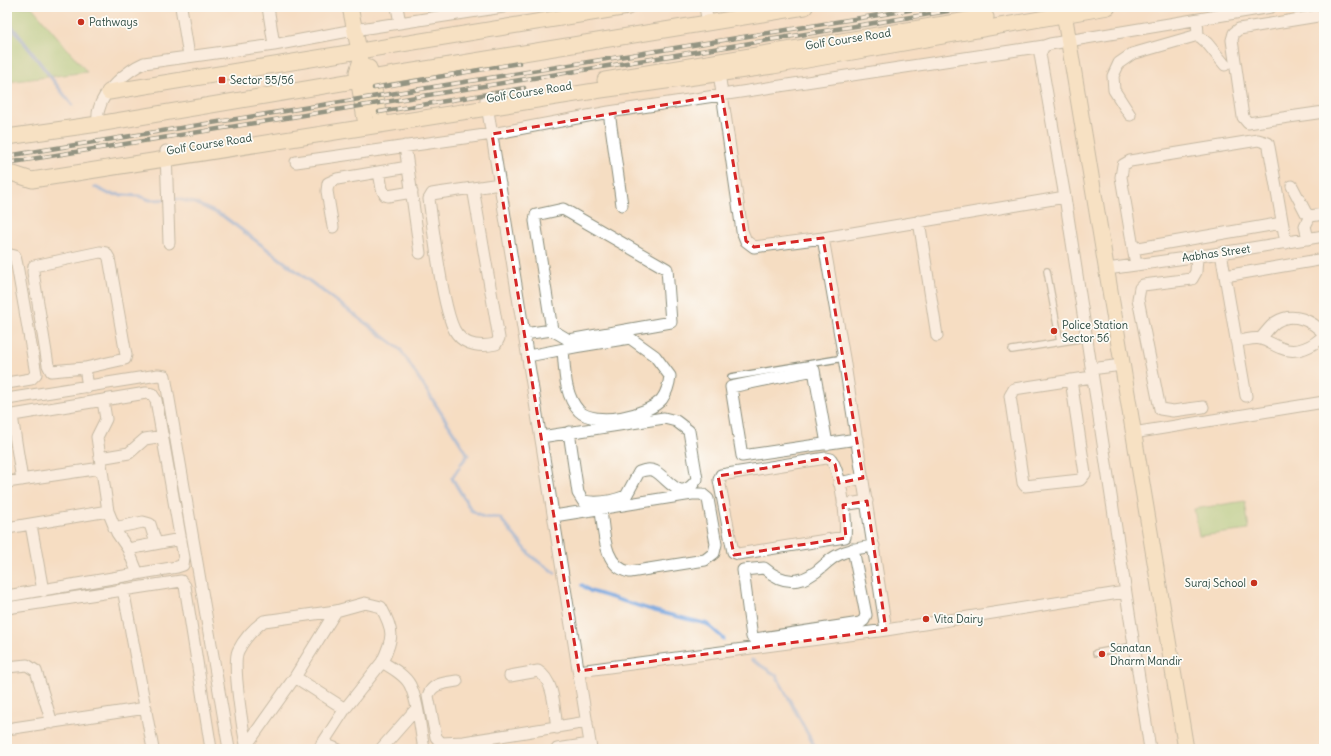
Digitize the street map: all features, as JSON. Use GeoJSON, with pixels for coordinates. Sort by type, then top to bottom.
{"type":"FeatureCollection","features":[{"type":"Feature","properties":{"kind":"street"},"geometry":{"type":"LineString","coordinates":[[181,7],[189,56]]}},
{"type":"Feature","properties":{"kind":"street"},"geometry":{"type":"LineString","coordinates":[[268,7],[274,45]]}},
{"type":"Feature","properties":{"kind":"street"},"geometry":{"type":"LineString","coordinates":[[350,7],[360,56],[357,72],[365,79],[380,116]]}},
{"type":"Feature","properties":{"kind":"street"},"geometry":{"type":"LineString","coordinates":[[397,7],[400,23]]}},
{"type":"Feature","properties":{"kind":"street"},"geometry":{"type":"LineString","coordinates":[[98,124],[99,107],[109,92],[120,78],[144,64],[189,56],[274,45],[354,30],[503,7]]}},
{"type":"Feature","properties":{"kind":"street"},"geometry":{"type":"LineString","coordinates":[[109,92],[360,56],[628,7]]}},
{"type":"Feature","properties":{"kind":"street"},"geometry":{"type":"LineString","coordinates":[[705,7],[708,23]]}},
{"type":"Feature","properties":{"kind":"street"},"geometry":{"type":"LineString","coordinates":[[7,137],[98,124],[805,7]]}},
{"type":"Feature","properties":{"kind":"street","name":"Golf Course Road"},"geometry":{"type":"LineString","coordinates":[[10,175],[166,154],[380,116],[487,103],[718,67],[1050,7]]}},
{"type":"Feature","properties":{"kind":"street"},"geometry":{"type":"LineString","coordinates":[[1065,197],[823,238],[754,247],[746,241],[742,231],[718,67],[772,66],[1064,11],[1108,7]]}},
{"type":"Feature","properties":{"kind":"street"},"geometry":{"type":"LineString","coordinates":[[296,162],[492,134],[609,112],[1044,46],[1271,7]]}},
{"type":"Feature","properties":{"kind":"street"},"geometry":{"type":"LineString","coordinates":[[1304,7],[1307,18]]}},
{"type":"Feature","properties":{"kind":"street"},"geometry":{"type":"LineString","coordinates":[[1064,11],[1186,749]]}},
{"type":"Feature","properties":{"kind":"street"},"geometry":{"type":"LineString","coordinates":[[1324,15],[1239,29],[1234,33],[1232,40],[1243,117],[1248,123],[1324,112]]}},
{"type":"Feature","properties":{"kind":"street"},"geometry":{"type":"LineString","coordinates":[[1197,20],[1198,35],[1207,43],[1225,65]]}},
{"type":"Feature","properties":{"kind":"street"},"geometry":{"type":"LineString","coordinates":[[1130,115],[1114,90],[1113,76],[1119,62],[1132,54],[1198,35]]}},
{"type":"Feature","properties":{"kind":"street"},"geometry":{"type":"LineString","coordinates":[[1044,46],[1041,50],[1040,58],[1065,197],[1150,749]]}},
{"type":"Feature","properties":{"kind":"street"},"geometry":{"type":"LineString","coordinates":[[365,79],[365,119]]}},
{"type":"Feature","properties":{"kind":"street"},"geometry":{"type":"LineString","coordinates":[[169,243],[166,154],[487,103],[591,746],[557,749]]}},
{"type":"Feature","properties":{"kind":"street"},"geometry":{"type":"LineString","coordinates":[[609,112],[622,205]]}},
{"type":"Feature","properties":{"kind":"street"},"geometry":{"type":"LineString","coordinates":[[1136,265],[1121,177],[1123,165],[1130,161],[1258,140],[1268,142],[1286,243]]}},
{"type":"Feature","properties":{"kind":"street"},"geometry":{"type":"LineString","coordinates":[[405,146],[420,253]]}},
{"type":"Feature","properties":{"kind":"street"},"geometry":{"type":"LineString","coordinates":[[333,227],[327,191],[328,183],[336,179],[408,167]]}},
{"type":"Feature","properties":{"kind":"street"},"geometry":{"type":"LineString","coordinates":[[379,172],[382,188],[388,196],[412,192]]}},
{"type":"Feature","properties":{"kind":"street"},"geometry":{"type":"LineString","coordinates":[[473,188],[499,338],[496,344],[489,345],[469,344],[457,335],[451,326],[446,308],[429,199],[432,194],[500,184]]}},
{"type":"Feature","properties":{"kind":"street"},"geometry":{"type":"LineString","coordinates":[[1292,186],[1306,213],[1310,216],[1324,214]]}},
{"type":"Feature","properties":{"kind":"street"},"geometry":{"type":"LineString","coordinates":[[524,334],[552,330],[569,340],[671,322],[667,269],[563,209],[536,215],[535,221],[552,330]]}},
{"type":"Feature","properties":{"kind":"street"},"geometry":{"type":"LineString","coordinates":[[1308,239],[1305,226],[1310,216]]}},
{"type":"Feature","properties":{"kind":"street"},"geometry":{"type":"LineString","coordinates":[[919,221],[937,336]]}},
{"type":"Feature","properties":{"kind":"street"},"geometry":{"type":"LineString","coordinates":[[1133,249],[1282,223]]}},
{"type":"Feature","properties":{"kind":"street","name":"Aabhas Street"},"geometry":{"type":"LineString","coordinates":[[1107,269],[1221,253],[1324,236]]}},
{"type":"Feature","properties":{"kind":"street"},"geometry":{"type":"LineString","coordinates":[[823,238],[867,501],[886,630]]}},
{"type":"Feature","properties":{"kind":"street"},"geometry":{"type":"LineString","coordinates":[[100,252],[106,253],[108,258],[126,356],[125,359],[85,368],[51,372],[48,365],[33,272],[34,266],[100,252]]}},
{"type":"Feature","properties":{"kind":"street"},"geometry":{"type":"LineString","coordinates":[[1221,253],[1246,396]]}},
{"type":"Feature","properties":{"kind":"street"},"geometry":{"type":"LineString","coordinates":[[7,254],[15,256],[36,374],[31,379],[7,383]]}},
{"type":"Feature","properties":{"kind":"street"},"geometry":{"type":"LineString","coordinates":[[1197,256],[1196,272],[1192,279],[1143,285],[1140,288],[1138,299],[1160,409],[1173,411],[1203,407]]}},
{"type":"Feature","properties":{"kind":"street"},"geometry":{"type":"LineString","coordinates":[[1225,276],[1324,259]]}},
{"type":"Feature","properties":{"kind":"street"},"geometry":{"type":"LineString","coordinates":[[1236,342],[1260,339],[1283,349],[1294,350],[1307,348],[1317,342],[1324,335],[1317,325],[1305,319],[1287,318],[1276,322],[1260,339]]}},
{"type":"Feature","properties":{"kind":"street"},"geometry":{"type":"LineString","coordinates":[[528,356],[630,338],[654,356],[670,376],[669,388],[661,400],[646,410],[610,418],[588,418],[579,410],[568,395],[563,350]]}},
{"type":"Feature","properties":{"kind":"street"},"geometry":{"type":"LineString","coordinates":[[1071,380],[1085,474],[1080,480],[1025,486],[1023,483],[1010,396],[1014,389],[1071,380],[1122,364]]}},
{"type":"Feature","properties":{"kind":"street"},"geometry":{"type":"LineString","coordinates":[[85,368],[88,387]]}},
{"type":"Feature","properties":{"kind":"street"},"geometry":{"type":"LineString","coordinates":[[827,444],[814,370],[731,387],[742,456],[827,444],[857,439]]}},
{"type":"Feature","properties":{"kind":"street"},"geometry":{"type":"LineString","coordinates":[[7,400],[158,375],[165,376],[229,749]]}},
{"type":"Feature","properties":{"kind":"street"},"geometry":{"type":"LineString","coordinates":[[7,596],[43,591],[183,565],[184,558],[156,400],[152,394],[146,393],[9,416],[22,480]]}},
{"type":"Feature","properties":{"kind":"street"},"geometry":{"type":"LineString","coordinates":[[103,401],[106,419],[97,437],[108,511],[114,528],[128,549],[138,574]]}},
{"type":"Feature","properties":{"kind":"street"},"geometry":{"type":"LineString","coordinates":[[1133,433],[1324,402]]}},
{"type":"Feature","properties":{"kind":"street"},"geometry":{"type":"LineString","coordinates":[[541,437],[569,432],[664,418],[676,421],[689,431],[697,479],[693,486],[684,490],[676,488],[654,471],[646,470],[639,472],[626,496],[614,500],[590,502],[583,501],[578,493],[569,432]]}},
{"type":"Feature","properties":{"kind":"street"},"geometry":{"type":"LineString","coordinates":[[7,482],[100,463],[129,452],[145,439],[163,436]]}},
{"type":"Feature","properties":{"kind":"street"},"geometry":{"type":"LineString","coordinates":[[826,458],[831,459],[834,464],[839,483],[843,505],[845,537],[738,554],[733,552],[730,541],[718,480],[721,475],[726,473],[826,458]]}},
{"type":"Feature","properties":{"kind":"street"},"geometry":{"type":"LineString","coordinates":[[839,483],[863,478]]}},
{"type":"Feature","properties":{"kind":"street"},"geometry":{"type":"LineString","coordinates":[[554,516],[601,510],[692,494],[702,494],[708,499],[716,544],[714,553],[705,560],[630,572],[623,571],[615,565],[608,556],[601,510]]}},
{"type":"Feature","properties":{"kind":"street"},"geometry":{"type":"LineString","coordinates":[[843,505],[867,501]]}},
{"type":"Feature","properties":{"kind":"street"},"geometry":{"type":"LineString","coordinates":[[7,528],[108,511]]}},
{"type":"Feature","properties":{"kind":"street"},"geometry":{"type":"LineString","coordinates":[[114,528],[143,522],[150,524],[156,543]]}},
{"type":"Feature","properties":{"kind":"street"},"geometry":{"type":"LineString","coordinates":[[31,525],[43,591]]}},
{"type":"Feature","properties":{"kind":"street"},"geometry":{"type":"LineString","coordinates":[[128,549],[181,539]]}},
{"type":"Feature","properties":{"kind":"street"},"geometry":{"type":"LineString","coordinates":[[853,549],[866,614],[864,620],[860,623],[755,639],[752,636],[743,570],[764,568],[773,576],[784,581],[801,579],[814,573],[837,555],[853,549],[874,546]]}},
{"type":"Feature","properties":{"kind":"street"},"geometry":{"type":"LineString","coordinates":[[7,608],[178,580],[184,583],[211,749]]}},
{"type":"Feature","properties":{"kind":"street"},"geometry":{"type":"LineString","coordinates":[[123,589],[153,749]]}},
{"type":"Feature","properties":{"kind":"street"},"geometry":{"type":"LineString","coordinates":[[579,672],[886,630],[1125,592]]}},
{"type":"Feature","properties":{"kind":"street"},"geometry":{"type":"LineString","coordinates":[[246,747],[236,666],[238,652],[254,628],[264,621],[336,610],[365,603],[381,607],[391,626],[390,646],[382,662],[345,709],[321,746],[337,749]]}},
{"type":"Feature","properties":{"kind":"street"},"geometry":{"type":"LineString","coordinates":[[246,747],[295,677],[336,610]]}},
{"type":"Feature","properties":{"kind":"street"},"geometry":{"type":"LineString","coordinates":[[382,662],[397,670],[410,684],[417,708],[424,749]]}},
{"type":"Feature","properties":{"kind":"street"},"geometry":{"type":"LineString","coordinates":[[7,667],[27,665],[36,671],[52,723]]}},
{"type":"Feature","properties":{"kind":"street"},"geometry":{"type":"LineString","coordinates":[[510,676],[538,671],[545,675],[549,682],[557,728]]}},
{"type":"Feature","properties":{"kind":"street"},"geometry":{"type":"LineString","coordinates":[[295,677],[345,709]]}},
{"type":"Feature","properties":{"kind":"street"},"geometry":{"type":"LineString","coordinates":[[457,681],[439,684],[430,691],[428,696],[436,737],[441,743],[464,742],[587,722]]}},
{"type":"Feature","properties":{"kind":"street"},"geometry":{"type":"LineString","coordinates":[[7,729],[146,708]]}},
{"type":"Feature","properties":{"kind":"street"},"geometry":{"type":"LineString","coordinates":[[381,749],[417,708]]}},
{"type":"Feature","properties":{"kind":"lane"},"geometry":{"type":"LineString","coordinates":[[1047,271],[1060,342]]}},
{"type":"Feature","properties":{"kind":"lane"},"geometry":{"type":"LineString","coordinates":[[1012,350],[1086,338]]}},
{"type":"Feature","properties":{"kind":"lane"},"geometry":{"type":"LineString","coordinates":[[731,377],[844,358]]}},
{"type":"Feature","properties":{"kind":"lane"},"geometry":{"type":"LineString","coordinates":[[1096,654],[1133,646]]}},
{"type":"Feature","properties":{"kind":"highlighted area"},"geometry":{"type":"Polygon","coordinates":[[[722,95],[746,241],[754,247],[823,238],[863,478],[839,483],[835,464],[826,458],[718,476],[734,555],[846,538],[843,505],[867,501],[886,630],[579,671],[492,134],[722,95]]]}},
{"type":"Feature","properties":{"kind":"green space"},"geometry":{"type":"Polygon","coordinates":[[[7,7],[32,7],[87,72],[7,82],[7,7]]]}},
{"type":"Feature","properties":{"kind":"green space"},"geometry":{"type":"Polygon","coordinates":[[[1245,501],[1249,530],[1199,536],[1194,509],[1245,501]]]}},
{"type":"Feature","properties":{"kind":"waterway"},"geometry":{"type":"LineString","coordinates":[[7,20],[72,105]]}},
{"type":"Feature","properties":{"kind":"waterway"},"geometry":{"type":"LineString","coordinates":[[95,187],[109,194],[139,196],[150,200],[177,199],[195,203],[223,216],[400,349],[468,455],[461,464]]}},
{"type":"Feature","properties":{"kind":"waterway"},"geometry":{"type":"LineString","coordinates":[[459,468],[452,478],[471,510],[483,517],[500,518],[532,557],[555,573]]}},
{"type":"Feature","properties":{"kind":"waterway"},"geometry":{"type":"LineString","coordinates":[[582,585],[590,591],[655,611],[707,624],[724,639]]}},
{"type":"Feature","properties":{"kind":"waterway"},"geometry":{"type":"LineString","coordinates":[[752,660],[776,675],[816,749]]}},
{"type":"Feature","properties":{"kind":"railway"},"geometry":{"type":"LineString","coordinates":[[7,156],[928,7]]}},
{"type":"Feature","properties":{"kind":"railway"},"geometry":{"type":"LineString","coordinates":[[7,163],[973,7]]}},
{"type":"Feature","properties":{"kind":"railway"},"geometry":{"type":"LineString","coordinates":[[374,88],[519,63]]}},
{"type":"Feature","properties":{"kind":"railway"},"geometry":{"type":"LineString","coordinates":[[379,112],[524,88]]}},
{"type":"Feature","properties":{"kind":"place","name":"Pathways"},"geometry":{"type":"Point","coordinates":[81,22]}},
{"type":"Feature","properties":{"kind":"place","name":"Sector 55/56"},"geometry":{"type":"Point","coordinates":[222,80]}},
{"type":"Feature","properties":{"kind":"place","name":"Police Station Sector 56"},"geometry":{"type":"Point","coordinates":[1054,331]}},
{"type":"Feature","properties":{"kind":"place","name":"Suraj School"},"geometry":{"type":"Point","coordinates":[1254,583]}},
{"type":"Feature","properties":{"kind":"place","name":"Vita Dairy"},"geometry":{"type":"Point","coordinates":[926,619]}},
{"type":"Feature","properties":{"kind":"place","name":"Sanatan Dharm Mandir"},"geometry":{"type":"Point","coordinates":[1102,654]}}]}
